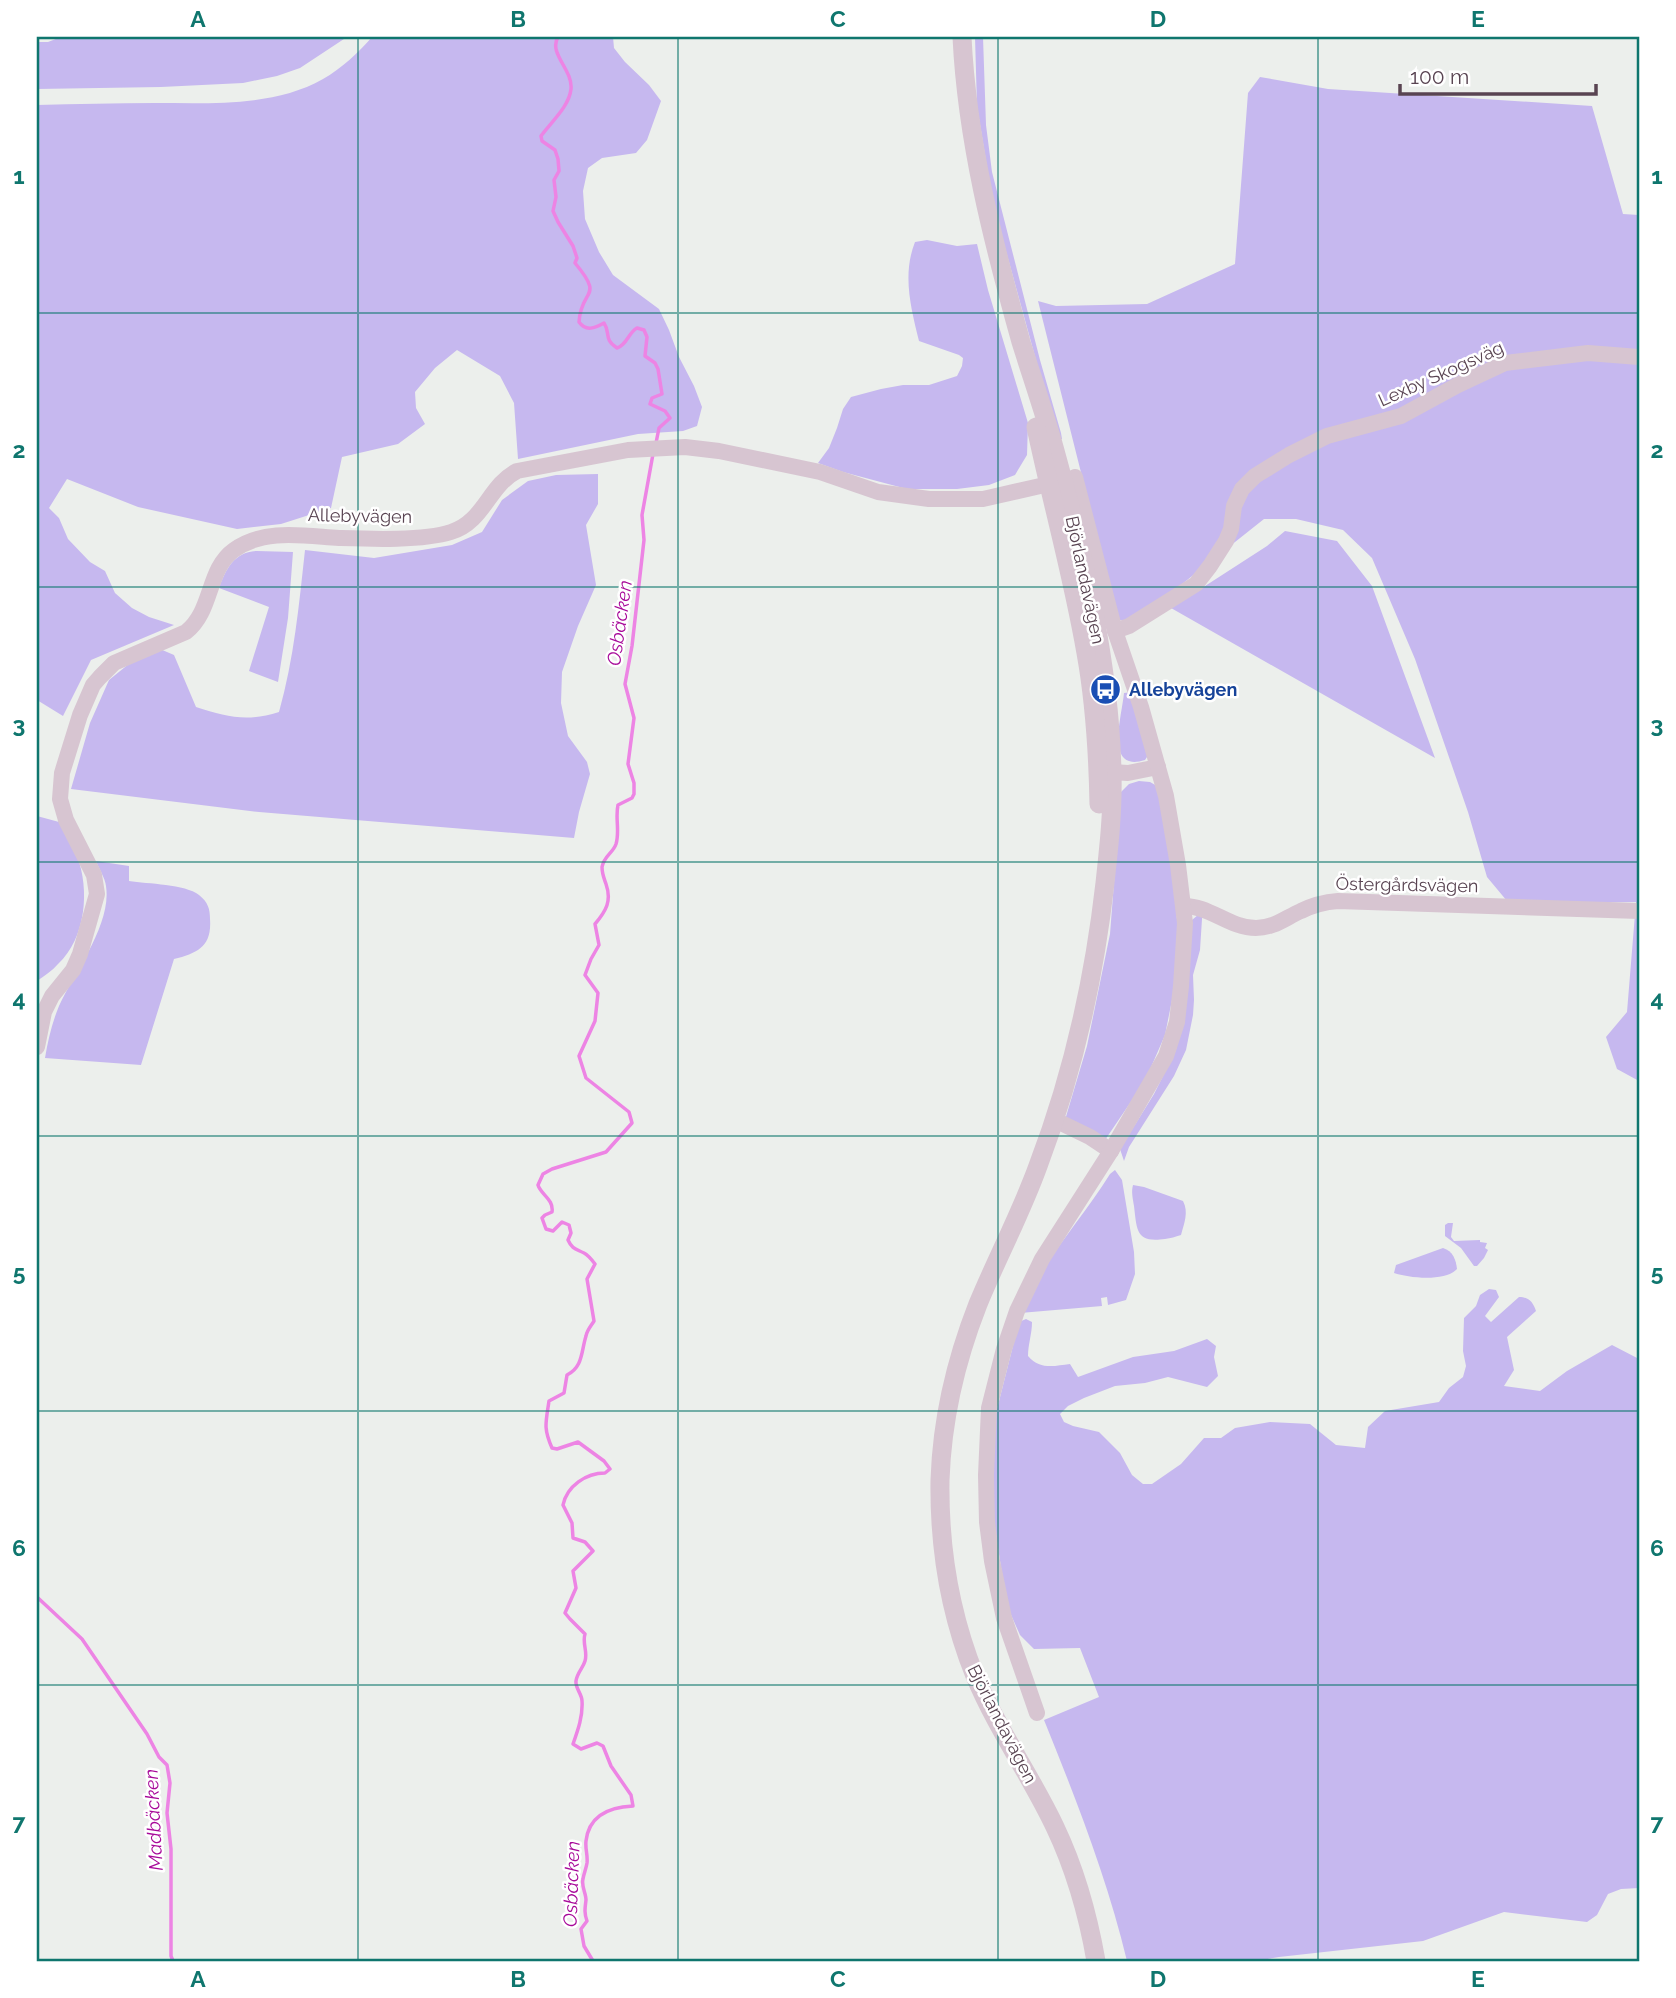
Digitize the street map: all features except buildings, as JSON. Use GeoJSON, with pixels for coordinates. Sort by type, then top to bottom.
{"type":"FeatureCollection","features":[{"type":"Feature","properties":{"kind":"street","name":"Björlandavägen"},"geometry":{"type":"LineString","coordinates":[[962,37],[967,100],[978,169],[1022,343],[1062,480],[1100,650],[1106,690],[1105,773],[1112,819],[1102,907],[1074,1056],[1055,1121],[1036,1171],[977,1307],[960,1355],[942,1446],[941,1520],[945,1564],[960,1633],[994,1717],[1063,1846],[1086,1913],[1096,1961]]}},
{"type":"Feature","properties":{"kind":"street","name":"Lexby Skogsväg"},"geometry":{"type":"LineString","coordinates":[[1115,631],[1129,626],[1196,584],[1226,541],[1234,506],[1242,489],[1255,476],[1289,455],[1327,436],[1401,416],[1458,384],[1505,363],[1588,353],[1639,357]]}},
{"type":"Feature","properties":{"kind":"street","name":"Allebyvägen"},"geometry":{"type":"LineString","coordinates":[[37,1047],[47,1003],[73,970],[96,904],[94,875],[66,820],[60,799],[66,757],[87,698],[93,685],[107,669],[124,657],[193,626],[203,610],[225,558],[241,546],[280,535],[372,538],[447,533],[462,528],[473,520],[503,481],[517,471],[646,448],[697,447],[820,472],[878,492],[929,499],[983,499],[1062,480]]}},
{"type":"Feature","properties":{"kind":"street","name":"Björlandavägen"},"geometry":{"type":"LineString","coordinates":[[1062,480],[1094,549],[1115,631]]}},
{"type":"Feature","properties":{"kind":"street"},"geometry":{"type":"LineString","coordinates":[[1105,773],[1129,773],[1158,767],[1115,631]]}},
{"type":"Feature","properties":{"kind":"street","name":"Björlandavägen"},"geometry":{"type":"LineString","coordinates":[[1037,1713],[1004,1618],[992,1561],[985,1475],[989,1408],[1004,1349],[1042,1259],[1158,1071],[1173,1035],[1181,986],[1185,923],[1174,832],[1158,767]]}},
{"type":"Feature","properties":{"kind":"street","name":"Östergårdsvägen"},"geometry":{"type":"LineString","coordinates":[[1183,906],[1196,907],[1235,925],[1255,928],[1266,928],[1299,911],[1338,901],[1639,911]]}},
{"type":"Feature","properties":{"kind":"street"},"geometry":{"type":"LineString","coordinates":[[1055,1121],[1090,1137],[1111,1151]]}},
{"type":"Feature","properties":{"kind":"shaded area"},"geometry":{"type":"Polygon","coordinates":[[[61,37],[347,37],[300,68],[243,83],[37,89],[37,42],[48,42],[61,37]]]}},
{"type":"Feature","properties":{"kind":"shaded area"},"geometry":{"type":"Polygon","coordinates":[[[372,37],[613,37],[614,48],[661,101],[647,140],[636,153],[602,158],[588,168],[583,191],[585,219],[599,252],[613,275],[659,309],[702,407],[697,426],[683,431],[638,434],[518,459],[514,403],[500,376],[457,350],[435,368],[415,392],[416,408],[425,424],[398,444],[342,457],[331,508],[281,524],[237,529],[138,507],[67,479],[49,508],[59,518],[68,539],[90,562],[105,571],[115,593],[132,608],[174,625],[91,660],[63,716],[37,700],[37,105],[219,103],[284,95],[323,79],[349,60],[372,37]]]}},
{"type":"Feature","properties":{"kind":"shaded area"},"geometry":{"type":"Polygon","coordinates":[[[975,37],[983,37],[986,125],[992,172],[1061,433],[1062,439],[1058,440],[993,204],[977,106],[975,37]]]}},
{"type":"Feature","properties":{"kind":"shaded area"},"geometry":{"type":"Polygon","coordinates":[[[1260,77],[1328,89],[1592,106],[1623,214],[1639,215],[1639,1081],[1617,1069],[1606,1037],[1627,1012],[1636,902],[1507,901],[1487,877],[1468,812],[1415,659],[1372,558],[1343,530],[1296,519],[1264,519],[1130,622],[1120,620],[1115,608],[1038,301],[1056,306],[1147,304],[1235,264],[1248,93],[1260,77]]]}},
{"type":"Feature","properties":{"kind":"shaded area"},"geometry":{"type":"Polygon","coordinates":[[[927,240],[957,246],[977,244],[1028,423],[1027,455],[1015,475],[989,485],[957,489],[907,489],[818,463],[829,448],[843,409],[851,397],[903,385],[929,385],[957,376],[962,366],[963,358],[959,355],[919,341],[908,279],[915,242],[927,240]]]}},
{"type":"Feature","properties":{"kind":"shaded area"},"geometry":{"type":"Polygon","coordinates":[[[598,474],[598,504],[586,525],[596,585],[562,672],[561,703],[568,736],[587,762],[590,774],[574,838],[259,812],[71,789],[90,723],[109,680],[130,663],[160,649],[174,655],[196,707],[237,717],[257,717],[279,712],[292,652],[305,550],[374,558],[452,545],[482,532],[502,500],[528,481],[556,475],[598,474]]]}},
{"type":"Feature","properties":{"kind":"shaded area"},"geometry":{"type":"Polygon","coordinates":[[[1285,531],[1337,541],[1372,586],[1435,758],[1171,608],[1267,546],[1285,531]]]}},
{"type":"Feature","properties":{"kind":"shaded area"},"geometry":{"type":"Polygon","coordinates":[[[257,551],[293,552],[288,618],[278,682],[249,671],[269,607],[219,588],[228,568],[237,558],[257,551]]]}},
{"type":"Feature","properties":{"kind":"shaded area"},"geometry":{"type":"Polygon","coordinates":[[[1132,692],[1149,754],[1145,760],[1132,762],[1124,758],[1118,740],[1124,693],[1132,692]]]}},
{"type":"Feature","properties":{"kind":"shaded area"},"geometry":{"type":"Polygon","coordinates":[[[1139,781],[1157,786],[1169,829],[1179,942],[1165,1035],[1145,1081],[1105,1140],[1065,1120],[1087,1046],[1110,934],[1121,792],[1129,784],[1139,781]]]}},
{"type":"Feature","properties":{"kind":"shaded area"},"geometry":{"type":"Polygon","coordinates":[[[37,816],[59,822],[77,856],[84,898],[75,941],[56,967],[37,981],[37,816]]]}},
{"type":"Feature","properties":{"kind":"shaded area"},"geometry":{"type":"Polygon","coordinates":[[[96,861],[129,866],[129,881],[193,891],[209,909],[210,928],[206,942],[196,951],[174,959],[141,1065],[45,1058],[59,1006],[98,932],[103,916],[106,886],[96,861]]]}},
{"type":"Feature","properties":{"kind":"shaded area"},"geometry":{"type":"Polygon","coordinates":[[[1198,915],[1202,916],[1200,950],[1193,975],[1193,1015],[1186,1050],[1174,1076],[1129,1147],[1124,1161],[1120,1149],[1154,1094],[1176,1050],[1192,920],[1198,915]]]}},
{"type":"Feature","properties":{"kind":"shaded area"},"geometry":{"type":"Polygon","coordinates":[[[1115,1170],[1122,1180],[1134,1252],[1135,1274],[1126,1300],[1108,1305],[1107,1297],[1101,1298],[1102,1306],[1020,1313],[1050,1259],[1115,1170]]]}},
{"type":"Feature","properties":{"kind":"shaded area"},"geometry":{"type":"Polygon","coordinates":[[[1133,1185],[1183,1201],[1186,1214],[1181,1235],[1155,1240],[1143,1237],[1137,1228],[1133,1185]]]}},
{"type":"Feature","properties":{"kind":"shaded area"},"geometry":{"type":"Polygon","coordinates":[[[1453,1223],[1451,1237],[1454,1241],[1480,1240],[1487,1243],[1485,1248],[1488,1250],[1477,1266],[1474,1266],[1461,1248],[1445,1236],[1445,1225],[1453,1223]]]}},
{"type":"Feature","properties":{"kind":"shaded area"},"geometry":{"type":"Polygon","coordinates":[[[1443,1248],[1455,1259],[1457,1269],[1451,1273],[1427,1278],[1394,1273],[1396,1265],[1443,1248]]]}},
{"type":"Feature","properties":{"kind":"shaded area"},"geometry":{"type":"Polygon","coordinates":[[[1489,1289],[1496,1290],[1499,1297],[1485,1316],[1491,1322],[1519,1297],[1530,1301],[1536,1311],[1507,1337],[1514,1370],[1504,1386],[1540,1391],[1567,1371],[1612,1345],[1639,1359],[1639,1888],[1621,1889],[1608,1894],[1597,1915],[1587,1922],[1504,1912],[1423,1941],[1255,1961],[1127,1961],[1100,1869],[1044,1720],[1099,1697],[1080,1648],[1034,1649],[1020,1635],[1007,1606],[994,1522],[993,1440],[996,1413],[1019,1322],[1026,1319],[1032,1322],[1028,1356],[1037,1363],[1048,1366],[1070,1364],[1078,1377],[1133,1357],[1174,1351],[1207,1339],[1216,1346],[1214,1357],[1218,1376],[1207,1387],[1168,1377],[1115,1386],[1068,1406],[1060,1414],[1064,1422],[1099,1432],[1120,1453],[1132,1475],[1143,1484],[1152,1484],[1181,1464],[1204,1438],[1221,1438],[1235,1428],[1270,1422],[1310,1424],[1336,1445],[1365,1448],[1368,1427],[1385,1411],[1439,1402],[1449,1388],[1463,1377],[1466,1366],[1463,1351],[1464,1318],[1476,1306],[1480,1295],[1489,1289]]]}},
{"type":"Feature","properties":{"kind":"waterway","name":"Osbäcken"},"geometry":{"type":"LineString","coordinates":[[558,37],[556,49],[571,82],[570,96],[541,136],[542,141],[555,150],[558,159],[559,171],[554,180],[556,197],[553,211],[573,246],[577,258],[575,263],[589,283],[589,293],[579,322],[588,328],[604,323],[610,342],[617,348],[637,328],[644,330],[647,337],[645,356],[655,363],[658,369],[662,394],[652,398],[650,404],[665,411],[670,418],[659,428],[656,443]]}},
{"type":"Feature","properties":{"kind":"waterway","name":"Osbäcken"},"geometry":{"type":"LineString","coordinates":[[593,1961],[584,1946],[581,1929],[587,1921],[583,1882],[588,1832],[602,1814],[616,1808],[633,1806],[631,1795],[611,1766],[603,1746],[597,1743],[581,1749],[573,1744],[582,1712],[582,1698],[576,1681],[586,1658],[585,1634],[565,1613],[576,1588],[573,1571],[593,1551],[585,1542],[573,1538],[572,1523],[563,1505],[565,1498],[578,1482],[610,1469],[604,1461],[578,1442],[552,1448],[547,1435],[549,1401],[564,1393],[567,1375],[579,1363],[587,1334],[594,1321],[587,1279],[595,1264],[570,1243],[569,1225],[562,1222],[553,1231],[546,1229],[542,1218],[552,1212],[552,1208],[538,1185],[543,1174],[552,1169],[606,1152],[632,1123],[629,1112],[586,1078],[579,1056],[595,1021],[598,993],[585,975],[599,945],[595,924],[608,901],[602,867],[616,844],[618,805],[632,798],[634,794],[634,783],[628,764],[634,718],[625,684],[644,540],[642,515],[653,454]]}},
{"type":"Feature","properties":{"kind":"waterway","name":"Madbäcken"},"geometry":{"type":"LineString","coordinates":[[37,1597],[82,1639],[147,1734],[159,1757],[167,1765],[170,1783],[167,1813],[171,1849],[173,1961]]}},
{"type":"Feature","properties":{"kind":"place","name":"Allebyvägen"},"geometry":{"type":"Point","coordinates":[1106,690]}}]}
